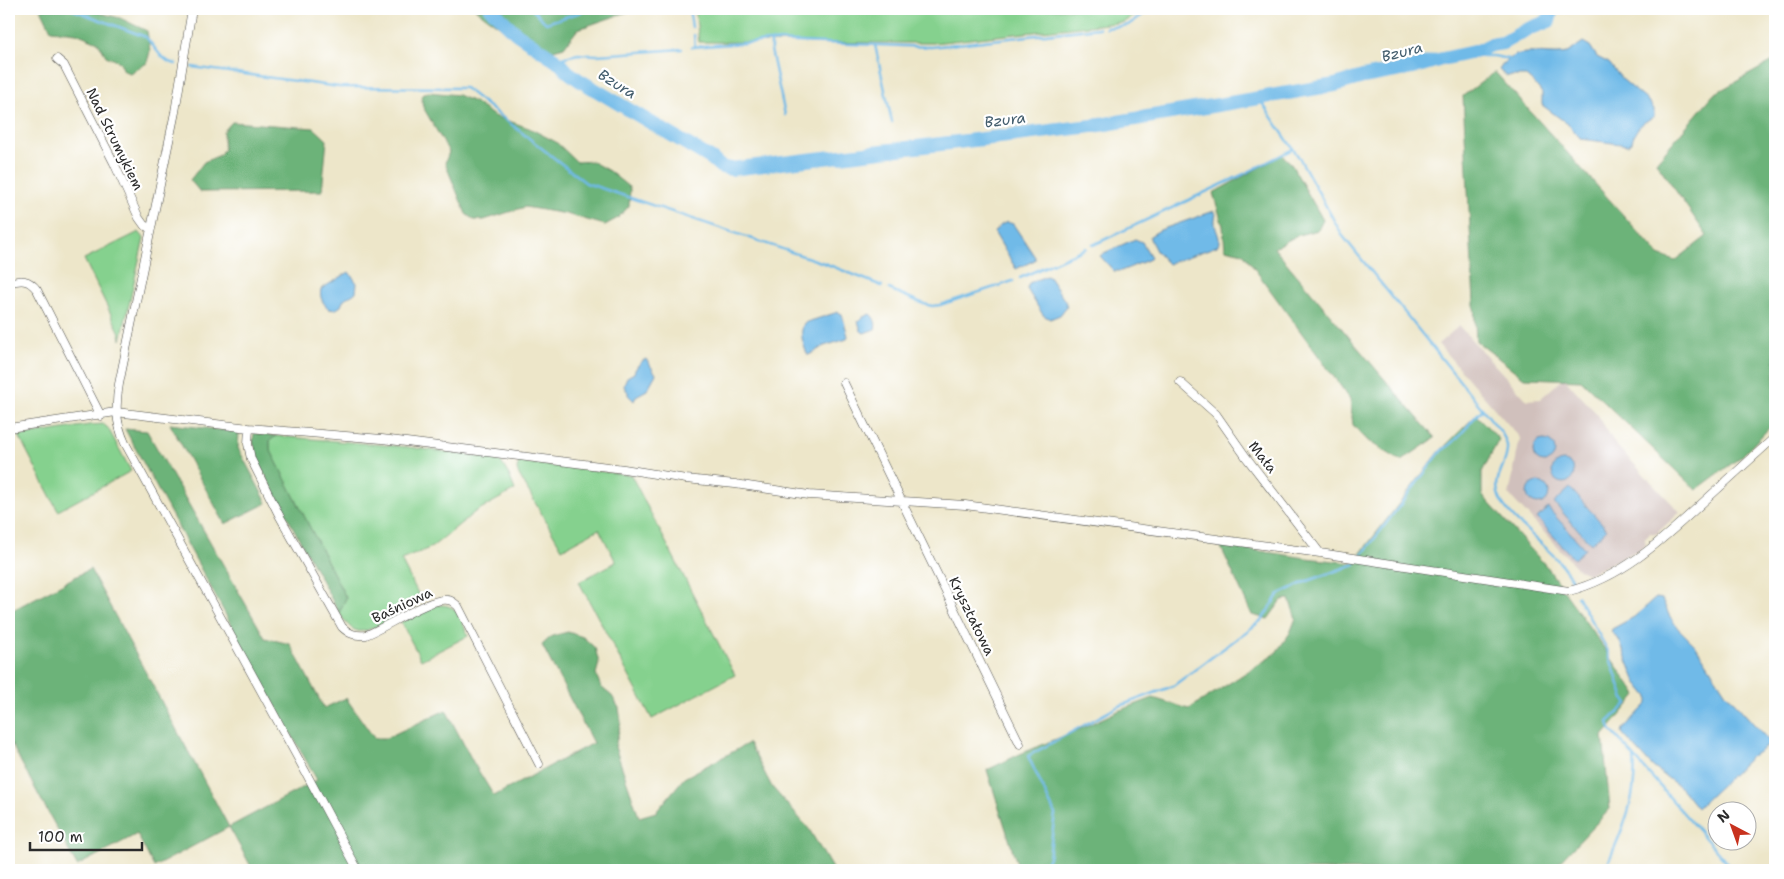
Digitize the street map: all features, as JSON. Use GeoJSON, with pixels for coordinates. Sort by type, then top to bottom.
{"type":"FeatureCollection","features":[{"type":"Feature","properties":{"kind":"street"},"geometry":{"type":"LineString","coordinates":[[191,13],[175,112],[119,384],[116,412],[118,426],[358,870]]}},
{"type":"Feature","properties":{"kind":"street","name":"Nad Strumykiem"},"geometry":{"type":"LineString","coordinates":[[57,58],[64,65],[114,163],[139,218],[144,225],[151,229]]}},
{"type":"Feature","properties":{"kind":"street"},"geometry":{"type":"LineString","coordinates":[[9,283],[20,279],[33,284],[100,416]]}},
{"type":"Feature","properties":{"kind":"street","name":"Mała"},"geometry":{"type":"LineString","coordinates":[[1180,382],[1216,414],[1320,553]]}},
{"type":"Feature","properties":{"kind":"street","name":"Kryształowa"},"geometry":{"type":"LineString","coordinates":[[844,383],[1020,744]]}},
{"type":"Feature","properties":{"kind":"street"},"geometry":{"type":"LineString","coordinates":[[9,428],[100,416],[116,412],[249,428],[382,439],[624,469],[810,495],[965,505],[1320,553],[1569,591],[1590,585],[1645,554],[1775,437]]}},
{"type":"Feature","properties":{"kind":"street","name":"Baśniowa"},"geometry":{"type":"LineString","coordinates":[[249,428],[248,444],[252,459],[279,515],[342,627],[348,633],[357,636],[366,635],[428,605],[448,600],[454,602],[458,606],[539,764]]}},
{"type":"Feature","properties":{"kind":"shaded area"},"geometry":{"type":"Polygon","coordinates":[[[1459,326],[1527,400],[1540,399],[1564,378],[1598,415],[1615,444],[1680,512],[1656,534],[1650,533],[1644,539],[1646,543],[1638,550],[1588,574],[1579,570],[1509,495],[1520,438],[1438,344],[1459,326]]]}},
{"type":"Feature","properties":{"kind":"green space"},"geometry":{"type":"Polygon","coordinates":[[[41,9],[84,9],[120,18],[147,31],[150,51],[147,63],[130,73],[124,71],[120,62],[106,56],[98,42],[76,33],[51,30],[41,9]]]}},
{"type":"Feature","properties":{"kind":"green space"},"geometry":{"type":"Polygon","coordinates":[[[475,9],[636,9],[578,29],[564,47],[539,54],[475,9]]]}},
{"type":"Feature","properties":{"kind":"green space"},"geometry":{"type":"Polygon","coordinates":[[[695,9],[1143,9],[1124,22],[933,43],[699,42],[695,9]]]}},
{"type":"Feature","properties":{"kind":"green space"},"geometry":{"type":"Polygon","coordinates":[[[1775,60],[1775,422],[1742,456],[1696,490],[1581,380],[1524,378],[1476,341],[1463,96],[1495,72],[1659,255],[1675,261],[1707,236],[1656,162],[1714,94],[1775,60]]]}},
{"type":"Feature","properties":{"kind":"green space"},"geometry":{"type":"Polygon","coordinates":[[[428,92],[458,95],[474,102],[494,116],[529,128],[556,142],[577,162],[591,161],[609,171],[630,188],[629,206],[618,218],[605,225],[566,214],[525,207],[484,220],[474,220],[466,214],[445,163],[449,152],[423,107],[421,96],[428,92]]]}},
{"type":"Feature","properties":{"kind":"green space"},"geometry":{"type":"Polygon","coordinates":[[[232,122],[314,128],[327,140],[322,191],[200,192],[190,180],[204,162],[220,155],[224,149],[223,132],[232,122]]]}},
{"type":"Feature","properties":{"kind":"green space"},"geometry":{"type":"Polygon","coordinates":[[[1282,155],[1290,162],[1323,220],[1318,230],[1298,235],[1274,248],[1435,438],[1401,461],[1368,441],[1353,425],[1350,399],[1243,253],[1225,249],[1223,226],[1213,193],[1282,155]]]}},
{"type":"Feature","properties":{"kind":"green space"},"geometry":{"type":"Polygon","coordinates":[[[139,232],[144,238],[121,340],[120,333],[84,259],[139,232]]]}},
{"type":"Feature","properties":{"kind":"green space"},"geometry":{"type":"Polygon","coordinates":[[[1476,415],[1499,439],[1482,472],[1482,495],[1547,567],[1637,695],[1603,736],[1610,809],[1552,870],[1019,870],[987,770],[1118,711],[1153,698],[1189,709],[1275,654],[1290,633],[1296,618],[1289,599],[1282,600],[1268,619],[1252,615],[1220,545],[1353,563],[1440,451],[1476,415]]]}},
{"type":"Feature","properties":{"kind":"green space"},"geometry":{"type":"Polygon","coordinates":[[[103,424],[108,428],[131,471],[58,511],[19,436],[103,424]]]}},
{"type":"Feature","properties":{"kind":"green space"},"geometry":{"type":"Polygon","coordinates":[[[170,424],[239,432],[238,448],[267,503],[225,524],[170,424]]]}},
{"type":"Feature","properties":{"kind":"green space"},"geometry":{"type":"Polygon","coordinates":[[[125,429],[147,431],[265,638],[290,644],[324,708],[346,698],[374,738],[386,738],[446,710],[473,762],[494,796],[593,743],[542,645],[552,636],[568,632],[583,637],[595,648],[599,663],[596,674],[601,687],[612,696],[619,708],[621,722],[615,747],[639,817],[656,812],[684,778],[749,743],[772,787],[809,829],[833,870],[253,870],[229,827],[317,780],[125,429]]]}},
{"type":"Feature","properties":{"kind":"green space"},"geometry":{"type":"Polygon","coordinates":[[[254,433],[277,436],[270,440],[270,449],[346,598],[339,613],[258,462],[253,442],[254,433]]]}},
{"type":"Feature","properties":{"kind":"green space"},"geometry":{"type":"Polygon","coordinates":[[[277,436],[408,447],[489,458],[501,462],[515,490],[475,512],[432,547],[401,560],[422,601],[381,625],[372,629],[358,631],[349,626],[339,613],[346,598],[270,449],[270,440],[277,436]]]}},
{"type":"Feature","properties":{"kind":"green space"},"geometry":{"type":"Polygon","coordinates":[[[519,462],[631,475],[735,675],[652,719],[579,582],[616,562],[599,529],[562,549],[518,473],[519,462]]]}},
{"type":"Feature","properties":{"kind":"green space"},"geometry":{"type":"Polygon","coordinates":[[[90,569],[229,827],[154,867],[137,834],[77,866],[9,740],[9,612],[90,569]]]}},
{"type":"Feature","properties":{"kind":"green space"},"geometry":{"type":"Polygon","coordinates":[[[437,605],[445,605],[458,613],[468,636],[421,660],[401,622],[437,605]]]}},
{"type":"Feature","properties":{"kind":"water"},"geometry":{"type":"Polygon","coordinates":[[[1583,42],[1590,46],[1597,57],[1609,63],[1622,79],[1649,102],[1654,109],[1654,117],[1639,127],[1632,142],[1628,145],[1581,139],[1569,125],[1542,105],[1542,93],[1526,76],[1506,76],[1499,70],[1513,56],[1530,53],[1567,53],[1583,42]]]}},
{"type":"Feature","properties":{"kind":"water"},"geometry":{"type":"Polygon","coordinates":[[[1214,211],[1219,239],[1217,246],[1168,264],[1156,251],[1150,236],[1160,230],[1214,211]]]}},
{"type":"Feature","properties":{"kind":"water"},"geometry":{"type":"Polygon","coordinates":[[[1007,222],[1013,224],[1035,257],[1035,260],[1016,269],[994,232],[1007,222]]]}},
{"type":"Feature","properties":{"kind":"water"},"geometry":{"type":"Polygon","coordinates":[[[1135,239],[1142,242],[1151,257],[1148,260],[1121,271],[1114,271],[1100,256],[1104,253],[1135,239]]]}},
{"type":"Feature","properties":{"kind":"water"},"geometry":{"type":"Polygon","coordinates":[[[349,272],[357,283],[356,292],[346,298],[341,306],[335,310],[329,309],[322,300],[321,289],[349,272]]]}},
{"type":"Feature","properties":{"kind":"water"},"geometry":{"type":"Polygon","coordinates":[[[1046,276],[1049,277],[1067,306],[1060,315],[1050,319],[1043,315],[1027,289],[1029,283],[1046,276]]]}},
{"type":"Feature","properties":{"kind":"water"},"geometry":{"type":"Polygon","coordinates":[[[838,312],[842,314],[848,336],[847,339],[824,346],[809,355],[807,354],[802,335],[804,323],[838,312]]]}},
{"type":"Feature","properties":{"kind":"water"},"geometry":{"type":"Polygon","coordinates":[[[870,314],[875,321],[875,329],[864,333],[861,331],[858,321],[870,314]]]}},
{"type":"Feature","properties":{"kind":"water"},"geometry":{"type":"Polygon","coordinates":[[[646,359],[656,374],[647,390],[636,396],[634,401],[628,395],[624,383],[627,377],[634,373],[638,365],[646,359]]]}},
{"type":"Feature","properties":{"kind":"water"},"geometry":{"type":"Polygon","coordinates":[[[1544,440],[1552,443],[1555,451],[1552,459],[1544,462],[1536,459],[1533,451],[1536,443],[1544,440]]]}},
{"type":"Feature","properties":{"kind":"water"},"geometry":{"type":"Polygon","coordinates":[[[1563,461],[1571,464],[1574,472],[1571,480],[1563,483],[1555,480],[1552,472],[1555,464],[1563,461]]]}},
{"type":"Feature","properties":{"kind":"water"},"geometry":{"type":"Polygon","coordinates":[[[1538,482],[1546,485],[1549,493],[1546,501],[1538,504],[1530,501],[1527,493],[1530,485],[1538,482]]]}},
{"type":"Feature","properties":{"kind":"water"},"geometry":{"type":"Polygon","coordinates":[[[1570,488],[1607,529],[1591,544],[1554,503],[1570,488]]]}},
{"type":"Feature","properties":{"kind":"water"},"geometry":{"type":"Polygon","coordinates":[[[1548,508],[1585,549],[1574,559],[1537,518],[1548,508]]]}},
{"type":"Feature","properties":{"kind":"water"},"geometry":{"type":"Polygon","coordinates":[[[1656,598],[1662,599],[1677,627],[1695,645],[1726,693],[1770,742],[1768,746],[1752,756],[1697,808],[1681,788],[1653,767],[1622,733],[1623,729],[1648,703],[1648,697],[1636,682],[1619,640],[1611,632],[1612,629],[1634,617],[1656,598]]]}},
{"type":"Feature","properties":{"kind":"waterway"},"geometry":{"type":"LineString","coordinates":[[71,9],[146,37],[161,56],[169,62],[176,64]]}},
{"type":"Feature","properties":{"kind":"waterway","name":"Bzura"},"geometry":{"type":"LineString","coordinates":[[491,9],[517,34],[559,62],[579,80],[712,159],[721,167],[731,169],[1100,125],[1335,85],[1363,77],[1412,68],[1478,51],[1490,45],[1503,43],[1526,30],[1549,21],[1551,9]]}},
{"type":"Feature","properties":{"kind":"waterway"},"geometry":{"type":"LineString","coordinates":[[532,9],[546,23],[591,9]]}},
{"type":"Feature","properties":{"kind":"waterway"},"geometry":{"type":"LineString","coordinates":[[689,9],[692,27]]}},
{"type":"Feature","properties":{"kind":"waterway"},"geometry":{"type":"LineString","coordinates":[[1106,28],[1128,25],[1151,9]]}},
{"type":"Feature","properties":{"kind":"waterway"},"geometry":{"type":"LineString","coordinates":[[692,47],[771,41],[931,47],[1099,28]]}},
{"type":"Feature","properties":{"kind":"waterway"},"geometry":{"type":"LineString","coordinates":[[694,35],[695,47]]}},
{"type":"Feature","properties":{"kind":"waterway"},"geometry":{"type":"LineString","coordinates":[[771,41],[771,50],[785,115]]}},
{"type":"Feature","properties":{"kind":"waterway"},"geometry":{"type":"LineString","coordinates":[[875,45],[892,122]]}},
{"type":"Feature","properties":{"kind":"waterway"},"geometry":{"type":"LineString","coordinates":[[559,62],[565,57],[578,54],[597,55],[682,49]]}},
{"type":"Feature","properties":{"kind":"waterway"},"geometry":{"type":"LineString","coordinates":[[1478,51],[1482,56],[1508,59]]}},
{"type":"Feature","properties":{"kind":"waterway"},"geometry":{"type":"LineString","coordinates":[[192,67],[339,87],[465,88],[586,183],[824,263],[882,286]]}},
{"type":"Feature","properties":{"kind":"waterway"},"geometry":{"type":"LineString","coordinates":[[1258,97],[1300,159],[1342,235],[1501,432],[1507,446],[1507,453],[1497,485],[1501,501],[1516,520],[1558,560],[1574,585]]}},
{"type":"Feature","properties":{"kind":"waterway"},"geometry":{"type":"LineString","coordinates":[[1093,245],[1293,149]]}},
{"type":"Feature","properties":{"kind":"waterway"},"geometry":{"type":"LineString","coordinates":[[1020,278],[1086,248]]}},
{"type":"Feature","properties":{"kind":"waterway"},"geometry":{"type":"LineString","coordinates":[[889,289],[932,306],[1013,281]]}},
{"type":"Feature","properties":{"kind":"waterway"},"geometry":{"type":"LineString","coordinates":[[1362,555],[1442,450],[1448,447],[1483,409]]}},
{"type":"Feature","properties":{"kind":"waterway"},"geometry":{"type":"LineString","coordinates":[[1043,870],[1049,857],[1055,814],[1028,756],[1117,707],[1173,686],[1262,620],[1278,595],[1305,582],[1355,564]]}},
{"type":"Feature","properties":{"kind":"waterway"},"geometry":{"type":"LineString","coordinates":[[1577,596],[1607,649],[1624,699],[1628,703],[1608,722],[1610,729],[1733,870]]}},
{"type":"Feature","properties":{"kind":"waterway"},"geometry":{"type":"LineString","coordinates":[[1605,870],[1631,802],[1635,773],[1634,757]]}}]}
